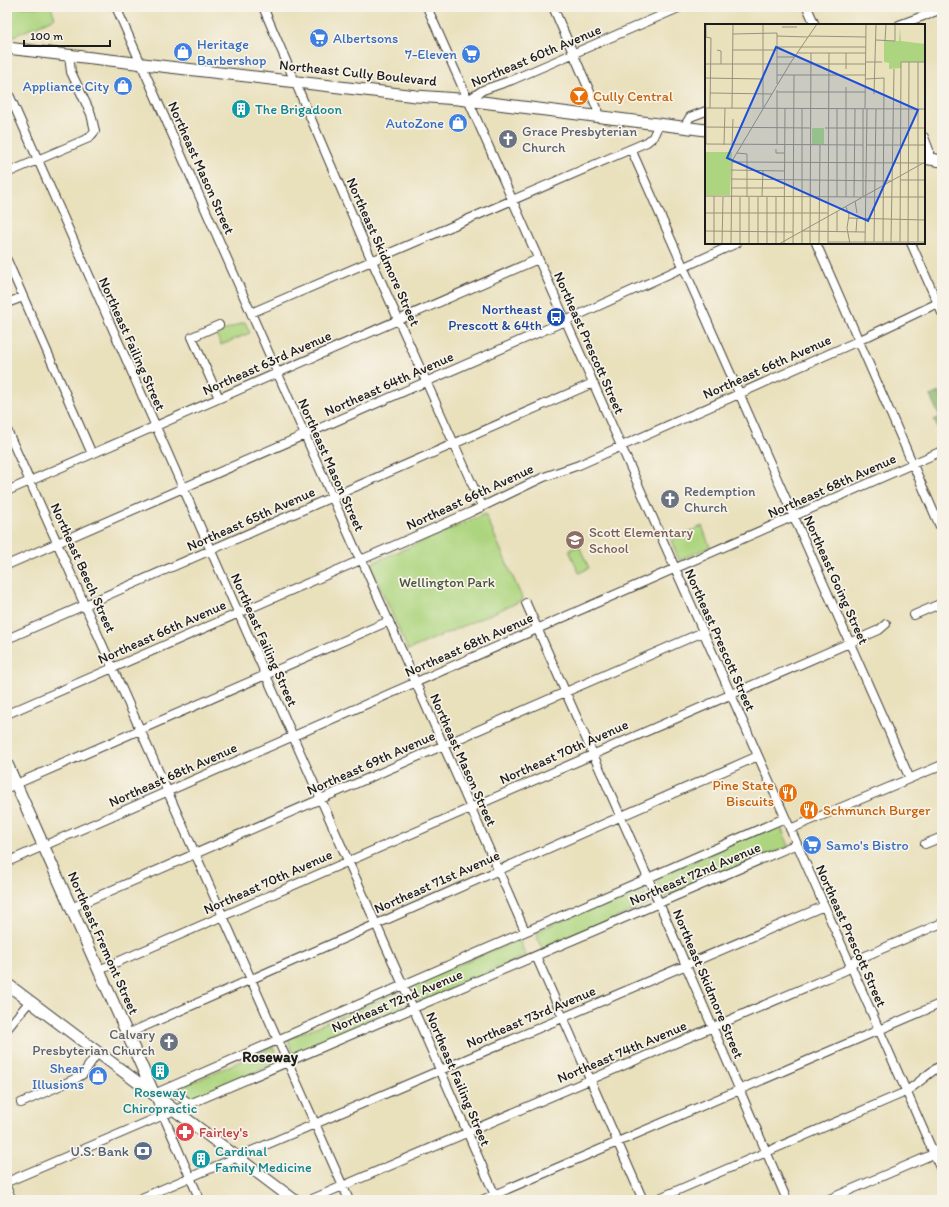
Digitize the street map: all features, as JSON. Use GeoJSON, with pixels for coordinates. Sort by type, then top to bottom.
{"type":"FeatureCollection","features":[{"type":"Feature","properties":{"kind":"main road","name":"Northeast Cully Boulevard"},"geometry":{"type":"LineString","coordinates":[[7,48],[468,100],[705,130]]}},
{"type":"Feature","properties":{"kind":"main road"},"geometry":{"type":"LineString","coordinates":[[927,158],[942,161]]}},
{"type":"Feature","properties":{"kind":"main road","name":"Northeast Fremont Street"},"geometry":{"type":"LineString","coordinates":[[7,764],[11,786],[44,846],[154,1094]]}},
{"type":"Feature","properties":{"kind":"main road"},"geometry":{"type":"LineString","coordinates":[[7,984],[294,1200]]}},
{"type":"Feature","properties":{"kind":"street","name":"Northeast Mason Street"},"geometry":{"type":"LineString","coordinates":[[116,7],[251,313],[276,374],[389,621],[414,683],[525,931]]}},
{"type":"Feature","properties":{"kind":"street","name":"Northeast Skidmore Street"},"geometry":{"type":"LineString","coordinates":[[263,7],[372,261],[482,506]]}},
{"type":"Feature","properties":{"kind":"street","name":"Northeast Prescott Street"},"geometry":{"type":"LineString","coordinates":[[427,7],[511,200],[942,1172]]}},
{"type":"Feature","properties":{"kind":"street"},"geometry":{"type":"LineString","coordinates":[[553,7],[597,108],[598,117]]}},
{"type":"Feature","properties":{"kind":"street","name":"Northeast 60th Avenue"},"geometry":{"type":"LineString","coordinates":[[468,100],[483,90],[513,80],[680,7]]}},
{"type":"Feature","properties":{"kind":"street"},"geometry":{"type":"LineString","coordinates":[[807,7],[815,24]]}},
{"type":"Feature","properties":{"kind":"street"},"geometry":{"type":"LineString","coordinates":[[901,24],[926,11],[942,9]]}},
{"type":"Feature","properties":{"kind":"street"},"geometry":{"type":"LineString","coordinates":[[7,173],[89,138],[95,132],[91,114],[71,72],[69,55]]}},
{"type":"Feature","properties":{"kind":"street","name":"Northeast Failing Street"},"geometry":{"type":"LineString","coordinates":[[7,90],[182,489],[404,985],[496,1197]]}},
{"type":"Feature","properties":{"kind":"street"},"geometry":{"type":"LineString","coordinates":[[684,127],[690,117],[705,111]]}},
{"type":"Feature","properties":{"kind":"street"},"geometry":{"type":"LineString","coordinates":[[251,313],[651,140],[656,134],[659,124]]}},
{"type":"Feature","properties":{"kind":"street"},"geometry":{"type":"LineString","coordinates":[[925,140],[929,150],[927,158]]}},
{"type":"Feature","properties":{"kind":"street","name":"Northeast Going Street"},"geometry":{"type":"LineString","coordinates":[[631,149],[910,779]]}},
{"type":"Feature","properties":{"kind":"street","name":"Northeast 64th Avenue"},"geometry":{"type":"LineString","coordinates":[[7,565],[565,321],[683,266],[735,244]]}},
{"type":"Feature","properties":{"kind":"street"},"geometry":{"type":"LineString","coordinates":[[816,244],[858,341],[914,464],[942,531]]}},
{"type":"Feature","properties":{"kind":"street"},"geometry":{"type":"LineString","coordinates":[[911,244],[940,302],[942,313]]}},
{"type":"Feature","properties":{"kind":"street","name":"Northeast 63rd Avenue"},"geometry":{"type":"LineString","coordinates":[[7,491],[538,259]]}},
{"type":"Feature","properties":{"kind":"street"},"geometry":{"type":"LineString","coordinates":[[7,260],[92,454]]}},
{"type":"Feature","properties":{"kind":"street"},"geometry":{"type":"LineString","coordinates":[[7,303],[23,297]]}},
{"type":"Feature","properties":{"kind":"street","name":"Northeast 66th Avenue"},"geometry":{"type":"LineString","coordinates":[[7,714],[361,560],[544,477],[573,467],[739,394],[858,341],[940,302]]}},
{"type":"Feature","properties":{"kind":"street"},"geometry":{"type":"LineString","coordinates":[[218,325],[192,337],[220,398]]}},
{"type":"Feature","properties":{"kind":"street","name":"Northeast 65th Avenue"},"geometry":{"type":"LineString","coordinates":[[7,639],[592,383]]}},
{"type":"Feature","properties":{"kind":"street","name":"Northeast Beech Street"},"geometry":{"type":"LineString","coordinates":[[7,430],[169,791],[349,1200]]}},
{"type":"Feature","properties":{"kind":"street","name":"Northeast 68th Avenue"},"geometry":{"type":"LineString","coordinates":[[7,862],[794,518],[942,451]]}},
{"type":"Feature","properties":{"kind":"street","name":"Northeast Skidmore Street"},"geometry":{"type":"LineString","coordinates":[[526,603],[659,903],[787,1200]]}},
{"type":"Feature","properties":{"kind":"street"},"geometry":{"type":"LineString","coordinates":[[914,615],[942,603]]}},
{"type":"Feature","properties":{"kind":"street"},"geometry":{"type":"LineString","coordinates":[[11,786],[389,621]]}},
{"type":"Feature","properties":{"kind":"street","name":"Northeast 70th Avenue"},"geometry":{"type":"LineString","coordinates":[[99,970],[879,630],[886,624]]}},
{"type":"Feature","properties":{"kind":"street","name":"Northeast 69th Avenue"},"geometry":{"type":"LineString","coordinates":[[71,908],[703,632]]}},
{"type":"Feature","properties":{"kind":"street","name":"Northeast 71st Avenue"},"geometry":{"type":"LineString","coordinates":[[127,1034],[251,978],[758,756]]}},
{"type":"Feature","properties":{"kind":"street"},"geometry":{"type":"LineString","coordinates":[[790,829],[942,765]]}},
{"type":"Feature","properties":{"kind":"street","name":"Northeast 72nd Avenue"},"geometry":{"type":"LineString","coordinates":[[154,1094],[785,818]]}},
{"type":"Feature","properties":{"kind":"street"},"geometry":{"type":"LineString","coordinates":[[925,844],[942,837]]}},
{"type":"Feature","properties":{"kind":"street","name":"Northeast 72nd Avenue"},"geometry":{"type":"LineString","coordinates":[[7,1182],[797,844]]}},
{"type":"Feature","properties":{"kind":"street","name":"Northeast 73rd Avenue"},"geometry":{"type":"LineString","coordinates":[[138,1200],[824,906]]}},
{"type":"Feature","properties":{"kind":"street","name":"Northeast 74th Avenue"},"geometry":{"type":"LineString","coordinates":[[310,1200],[846,970],[856,960],[942,923]]}},
{"type":"Feature","properties":{"kind":"street"},"geometry":{"type":"LineString","coordinates":[[536,956],[643,1200]]}},
{"type":"Feature","properties":{"kind":"street"},"geometry":{"type":"LineString","coordinates":[[7,1029],[30,1001]]}},
{"type":"Feature","properties":{"kind":"street"},"geometry":{"type":"LineString","coordinates":[[482,1200],[496,1197],[617,1142],[942,1002]]}},
{"type":"Feature","properties":{"kind":"street"},"geometry":{"type":"LineString","coordinates":[[21,1103],[77,1078],[98,1052]]}},
{"type":"Feature","properties":{"kind":"street"},"geometry":{"type":"LineString","coordinates":[[655,1200],[906,1092],[930,1071],[942,1065]]}},
{"type":"Feature","properties":{"kind":"street"},"geometry":{"type":"LineString","coordinates":[[172,1087],[173,1091],[190,1104]]}},
{"type":"Feature","properties":{"kind":"street","name":"Northeast Fremont Street"},"geometry":{"type":"LineString","coordinates":[[154,1094],[200,1200]]}},
{"type":"Feature","properties":{"kind":"street"},"geometry":{"type":"LineString","coordinates":[[827,1200],[934,1154],[942,1148]]}},
{"type":"Feature","properties":{"kind":"street"},"geometry":{"type":"LineString","coordinates":[[7,1189],[12,1200]]}},
{"type":"Feature","properties":{"kind":"green space"},"geometry":{"type":"Polygon","coordinates":[[[7,7],[51,7],[55,18],[7,39],[7,7]]]}},
{"type":"Feature","properties":{"kind":"green space"},"geometry":{"type":"Polygon","coordinates":[[[245,322],[250,333],[221,345],[216,334],[245,322]]]}},
{"type":"Feature","properties":{"kind":"green space"},"geometry":{"type":"Polygon","coordinates":[[[939,392],[942,398],[942,438],[934,420],[940,417],[930,396],[939,392]]]}},
{"type":"Feature","properties":{"kind":"green space","name":"Wellington Park"},"geometry":{"type":"Polygon","coordinates":[[[485,514],[523,600],[408,650],[370,564],[485,514]]]}},
{"type":"Feature","properties":{"kind":"green space"},"geometry":{"type":"Polygon","coordinates":[[[702,526],[710,547],[679,560],[671,540],[702,526]]]}},
{"type":"Feature","properties":{"kind":"green space"},"geometry":{"type":"Polygon","coordinates":[[[579,546],[589,568],[579,573],[569,550],[579,546]]]}},
{"type":"Feature","properties":{"kind":"green space"},"geometry":{"type":"Polygon","coordinates":[[[779,823],[789,846],[666,897],[664,896],[657,881],[658,877],[779,823]]]}},
{"type":"Feature","properties":{"kind":"green space"},"geometry":{"type":"Polygon","coordinates":[[[640,885],[643,888],[649,904],[542,949],[535,932],[640,885]]]}},
{"type":"Feature","properties":{"kind":"green space"},"geometry":{"type":"Polygon","coordinates":[[[519,939],[526,956],[420,1002],[416,996],[413,989],[413,984],[519,939]]]}},
{"type":"Feature","properties":{"kind":"green space"},"geometry":{"type":"Polygon","coordinates":[[[397,992],[404,1008],[295,1056],[293,1054],[288,1039],[397,992]]]}},
{"type":"Feature","properties":{"kind":"green space"},"geometry":{"type":"Polygon","coordinates":[[[273,1047],[279,1062],[189,1100],[177,1090],[179,1088],[273,1047]]]}},
{"type":"Feature","properties":{"kind":"place","name":"Albertsons"},"geometry":{"type":"Point","coordinates":[319,38]}},
{"type":"Feature","properties":{"kind":"place","name":"Heritage Barbershop"},"geometry":{"type":"Point","coordinates":[183,52]}},
{"type":"Feature","properties":{"kind":"place","name":"7-Eleven"},"geometry":{"type":"Point","coordinates":[471,54]}},
{"type":"Feature","properties":{"kind":"place","name":"Appliance City"},"geometry":{"type":"Point","coordinates":[123,86]}},
{"type":"Feature","properties":{"kind":"place","name":"Cully Central"},"geometry":{"type":"Point","coordinates":[579,96]}},
{"type":"Feature","properties":{"kind":"place","name":"The Brigadoon"},"geometry":{"type":"Point","coordinates":[241,109]}},
{"type":"Feature","properties":{"kind":"place","name":"AutoZone"},"geometry":{"type":"Point","coordinates":[458,123]}},
{"type":"Feature","properties":{"kind":"place","name":"Grace Presbyterian Church"},"geometry":{"type":"Point","coordinates":[508,139]}},
{"type":"Feature","properties":{"kind":"place","name":"Northeast Prescott & 64th"},"geometry":{"type":"Point","coordinates":[556,317]}},
{"type":"Feature","properties":{"kind":"place","name":"Redemption Church"},"geometry":{"type":"Point","coordinates":[670,499]}},
{"type":"Feature","properties":{"kind":"place","name":"Scott Elementary School"},"geometry":{"type":"Point","coordinates":[575,540]}},
{"type":"Feature","properties":{"kind":"place","name":"Pine State Biscuits"},"geometry":{"type":"Point","coordinates":[788,793]}},
{"type":"Feature","properties":{"kind":"place","name":"Schmunch Burger"},"geometry":{"type":"Point","coordinates":[809,810]}},
{"type":"Feature","properties":{"kind":"place","name":"Samo's Bistro"},"geometry":{"type":"Point","coordinates":[812,845]}},
{"type":"Feature","properties":{"kind":"place","name":"Calvary Presbyterian Church"},"geometry":{"type":"Point","coordinates":[169,1042]}},
{"type":"Feature","properties":{"kind":"place","name":"Roseway Chiropractic"},"geometry":{"type":"Point","coordinates":[160,1071]}},
{"type":"Feature","properties":{"kind":"place","name":"Shear Illusions"},"geometry":{"type":"Point","coordinates":[98,1076]}},
{"type":"Feature","properties":{"kind":"place","name":"Fairley's"},"geometry":{"type":"Point","coordinates":[185,1132]}},
{"type":"Feature","properties":{"kind":"place","name":"U.S. Bank"},"geometry":{"type":"Point","coordinates":[143,1151]}},
{"type":"Feature","properties":{"kind":"place","name":"Cardinal Family Medicine"},"geometry":{"type":"Point","coordinates":[201,1159]}},
{"type":"Feature","properties":{"kind":"district","name":"Roseway"},"geometry":{"type":"Point","coordinates":[270,1057]}}]}
